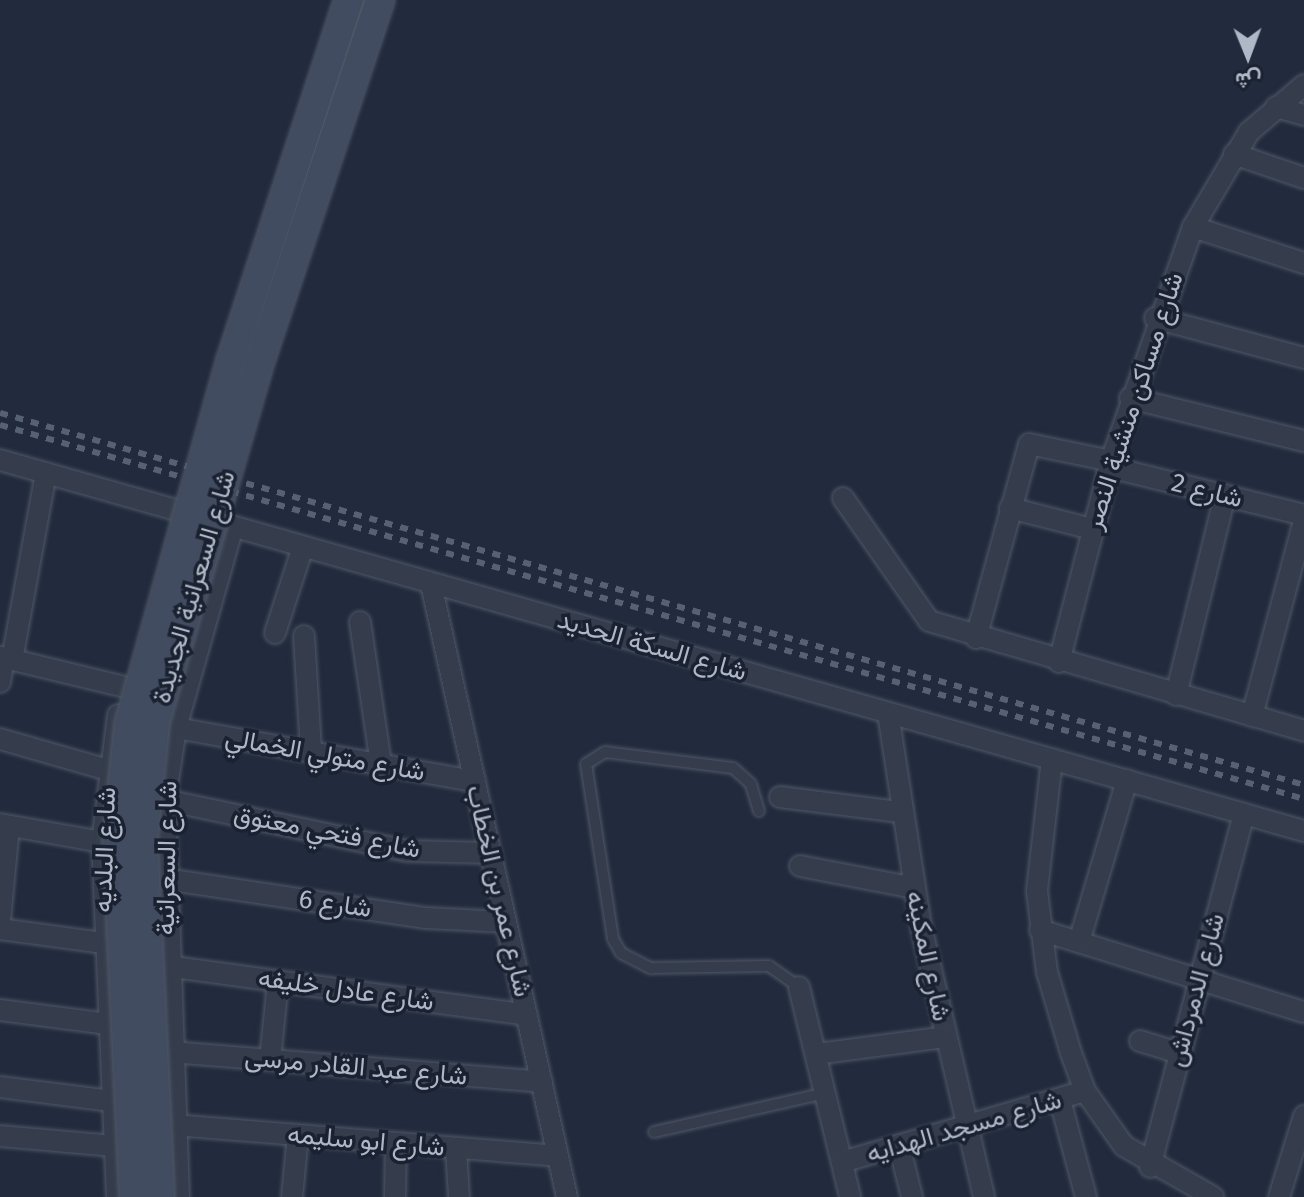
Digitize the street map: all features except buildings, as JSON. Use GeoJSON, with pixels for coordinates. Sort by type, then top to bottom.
{"type":"FeatureCollection","features":[{"type":"Feature","properties":{"kind":"street","name":"شارع السعرانية الجديدة"},"geometry":{"type":"LineString","coordinates":[[134,1197],[117,837],[129,725],[231,360],[349,0]]}},
{"type":"Feature","properties":{"kind":"street","name":"شارع السعرانية الجديدة"},"geometry":{"type":"LineString","coordinates":[[160,1197],[143,841],[152,737],[257,370],[380,0]]}},
{"type":"Feature","properties":{"kind":"street","name":"شارع مساكن منشية النصر"},"geometry":{"type":"LineString","coordinates":[[1059,662],[1092,529],[1130,398],[1155,318],[1193,227],[1234,154],[1276,107],[1304,85]]}},
{"type":"Feature","properties":{"kind":"street"},"geometry":{"type":"LineString","coordinates":[[1276,107],[1304,115]]}},
{"type":"Feature","properties":{"kind":"street"},"geometry":{"type":"LineString","coordinates":[[1234,154],[1304,178]]}},
{"type":"Feature","properties":{"kind":"street"},"geometry":{"type":"LineString","coordinates":[[1193,227],[1304,263]]}},
{"type":"Feature","properties":{"kind":"street"},"geometry":{"type":"LineString","coordinates":[[1155,318],[1304,358]]}},
{"type":"Feature","properties":{"kind":"street"},"geometry":{"type":"LineString","coordinates":[[1130,398],[1304,441]]}},
{"type":"Feature","properties":{"kind":"street","name":"شارع 2"},"geometry":{"type":"LineString","coordinates":[[1010,508],[1029,444],[1304,517]]}},
{"type":"Feature","properties":{"kind":"street","name":"شارع السكة الحديد"},"geometry":{"type":"LineString","coordinates":[[0,460],[1304,831]]}},
{"type":"Feature","properties":{"kind":"street"},"geometry":{"type":"LineString","coordinates":[[0,682],[46,473]]}},
{"type":"Feature","properties":{"kind":"street"},"geometry":{"type":"LineString","coordinates":[[1176,695],[1225,495]]}},
{"type":"Feature","properties":{"kind":"street"},"geometry":{"type":"LineString","coordinates":[[843,498],[917,612],[976,638],[1304,731]]}},
{"type":"Feature","properties":{"kind":"street"},"geometry":{"type":"LineString","coordinates":[[976,638],[1010,508],[1092,529]]}},
{"type":"Feature","properties":{"kind":"street","name":"شارع البلديه"},"geometry":{"type":"LineString","coordinates":[[117,1197],[104,943],[102,842],[108,770],[125,687],[175,510]]}},
{"type":"Feature","properties":{"kind":"street"},"geometry":{"type":"LineString","coordinates":[[1252,716],[1304,517]]}},
{"type":"Feature","properties":{"kind":"street","name":"شارع السعرانية"},"geometry":{"type":"LineString","coordinates":[[179,1197],[166,966],[165,800],[176,728],[233,527]]}},
{"type":"Feature","properties":{"kind":"street"},"geometry":{"type":"LineString","coordinates":[[275,633],[303,547]]}},
{"type":"Feature","properties":{"kind":"street","name":"شارع عمر بن الخطاب"},"geometry":{"type":"LineString","coordinates":[[431,584],[567,1197]]}},
{"type":"Feature","properties":{"kind":"street"},"geometry":{"type":"LineString","coordinates":[[360,622],[381,765]]}},
{"type":"Feature","properties":{"kind":"street"},"geometry":{"type":"LineString","coordinates":[[304,636],[311,752]]}},
{"type":"Feature","properties":{"kind":"street"},"geometry":{"type":"LineString","coordinates":[[5,658],[125,687]]}},
{"type":"Feature","properties":{"kind":"street","name":"شارع المكينه"},"geometry":{"type":"LineString","coordinates":[[888,713],[898,812],[984,1197]]}},
{"type":"Feature","properties":{"kind":"street","name":"شارع متولي الخمالي"},"geometry":{"type":"LineString","coordinates":[[176,728],[475,781]]}},
{"type":"Feature","properties":{"kind":"street"},"geometry":{"type":"LineString","coordinates":[[0,739],[108,770]]}},
{"type":"Feature","properties":{"kind":"street"},"geometry":{"type":"LineString","coordinates":[[1052,759],[1037,852],[1040,930],[1058,1013],[1085,1091],[1124,1146],[1150,1167],[1213,1197]]}},
{"type":"Feature","properties":{"kind":"street"},"geometry":{"type":"LineString","coordinates":[[1079,942],[1127,780]]}},
{"type":"Feature","properties":{"kind":"street"},"geometry":{"type":"LineString","coordinates":[[780,797],[898,812]]}},
{"type":"Feature","properties":{"kind":"street","name":"شارع فتحي معتوق"},"geometry":{"type":"LineString","coordinates":[[165,800],[408,851],[491,853]]}},
{"type":"Feature","properties":{"kind":"street","name":"شارع الدمرداش"},"geometry":{"type":"LineString","coordinates":[[1150,1167],[1244,814]]}},
{"type":"Feature","properties":{"kind":"street"},"geometry":{"type":"LineString","coordinates":[[0,920],[4,825],[102,842]]}},
{"type":"Feature","properties":{"kind":"street"},"geometry":{"type":"LineString","coordinates":[[800,866],[914,888]]}},
{"type":"Feature","properties":{"kind":"street","name":"شارع 6"},"geometry":{"type":"LineString","coordinates":[[165,879],[426,918],[506,922]]}},
{"type":"Feature","properties":{"kind":"street"},"geometry":{"type":"LineString","coordinates":[[0,929],[104,943]]}},
{"type":"Feature","properties":{"kind":"street"},"geometry":{"type":"LineString","coordinates":[[1040,930],[1304,1012]]}},
{"type":"Feature","properties":{"kind":"street","name":"شارع عادل خليفه"},"geometry":{"type":"LineString","coordinates":[[166,966],[527,1015]]}},
{"type":"Feature","properties":{"kind":"street"},"geometry":{"type":"LineString","coordinates":[[270,1060],[278,981]]}},
{"type":"Feature","properties":{"kind":"street"},"geometry":{"type":"LineString","coordinates":[[799,987],[850,1197]]}},
{"type":"Feature","properties":{"kind":"street"},"geometry":{"type":"LineString","coordinates":[[0,1010],[108,1024]]}},
{"type":"Feature","properties":{"kind":"street"},"geometry":{"type":"LineString","coordinates":[[816,1054],[946,1037]]}},
{"type":"Feature","properties":{"kind":"street"},"geometry":{"type":"LineString","coordinates":[[1140,1041],[1179,1053]]}},
{"type":"Feature","properties":{"kind":"street","name":"شارع عبد القادر مرسى"},"geometry":{"type":"LineString","coordinates":[[171,1052],[542,1082]]}},
{"type":"Feature","properties":{"kind":"street"},"geometry":{"type":"LineString","coordinates":[[0,1087],[111,1101]]}},
{"type":"Feature","properties":{"kind":"street","name":"شارع مسجد الهدايه"},"geometry":{"type":"LineString","coordinates":[[842,1162],[1085,1091]]}},
{"type":"Feature","properties":{"kind":"street"},"geometry":{"type":"LineString","coordinates":[[1060,1100],[1086,1197]]}},
{"type":"Feature","properties":{"kind":"street"},"geometry":{"type":"LineString","coordinates":[[1279,1197],[1304,1116]]}},
{"type":"Feature","properties":{"kind":"street","name":"شارع ابو سليمه"},"geometry":{"type":"LineString","coordinates":[[174,1125],[558,1156]]}},
{"type":"Feature","properties":{"kind":"street"},"geometry":{"type":"LineString","coordinates":[[292,1197],[298,1135]]}},
{"type":"Feature","properties":{"kind":"street"},"geometry":{"type":"LineString","coordinates":[[0,1136],[114,1146]]}},
{"type":"Feature","properties":{"kind":"street"},"geometry":{"type":"LineString","coordinates":[[395,1197],[396,1143]]}},
{"type":"Feature","properties":{"kind":"street"},"geometry":{"type":"LineString","coordinates":[[899,1145],[912,1197]]}},
{"type":"Feature","properties":{"kind":"street"},"geometry":{"type":"LineString","coordinates":[[456,1148],[459,1197]]}},
{"type":"Feature","properties":{"kind":"lane"},"geometry":{"type":"LineString","coordinates":[[759,811],[751,784],[733,768],[605,752],[586,764],[610,924],[621,953],[651,968],[769,966],[799,987]]}},
{"type":"Feature","properties":{"kind":"lane"},"geometry":{"type":"LineString","coordinates":[[654,1132],[825,1093]]}},
{"type":"Feature","properties":{"kind":"railway"},"geometry":{"type":"LineString","coordinates":[[0,413],[1304,785]]}},
{"type":"Feature","properties":{"kind":"railway"},"geometry":{"type":"LineString","coordinates":[[0,425],[1304,799]]}}]}
